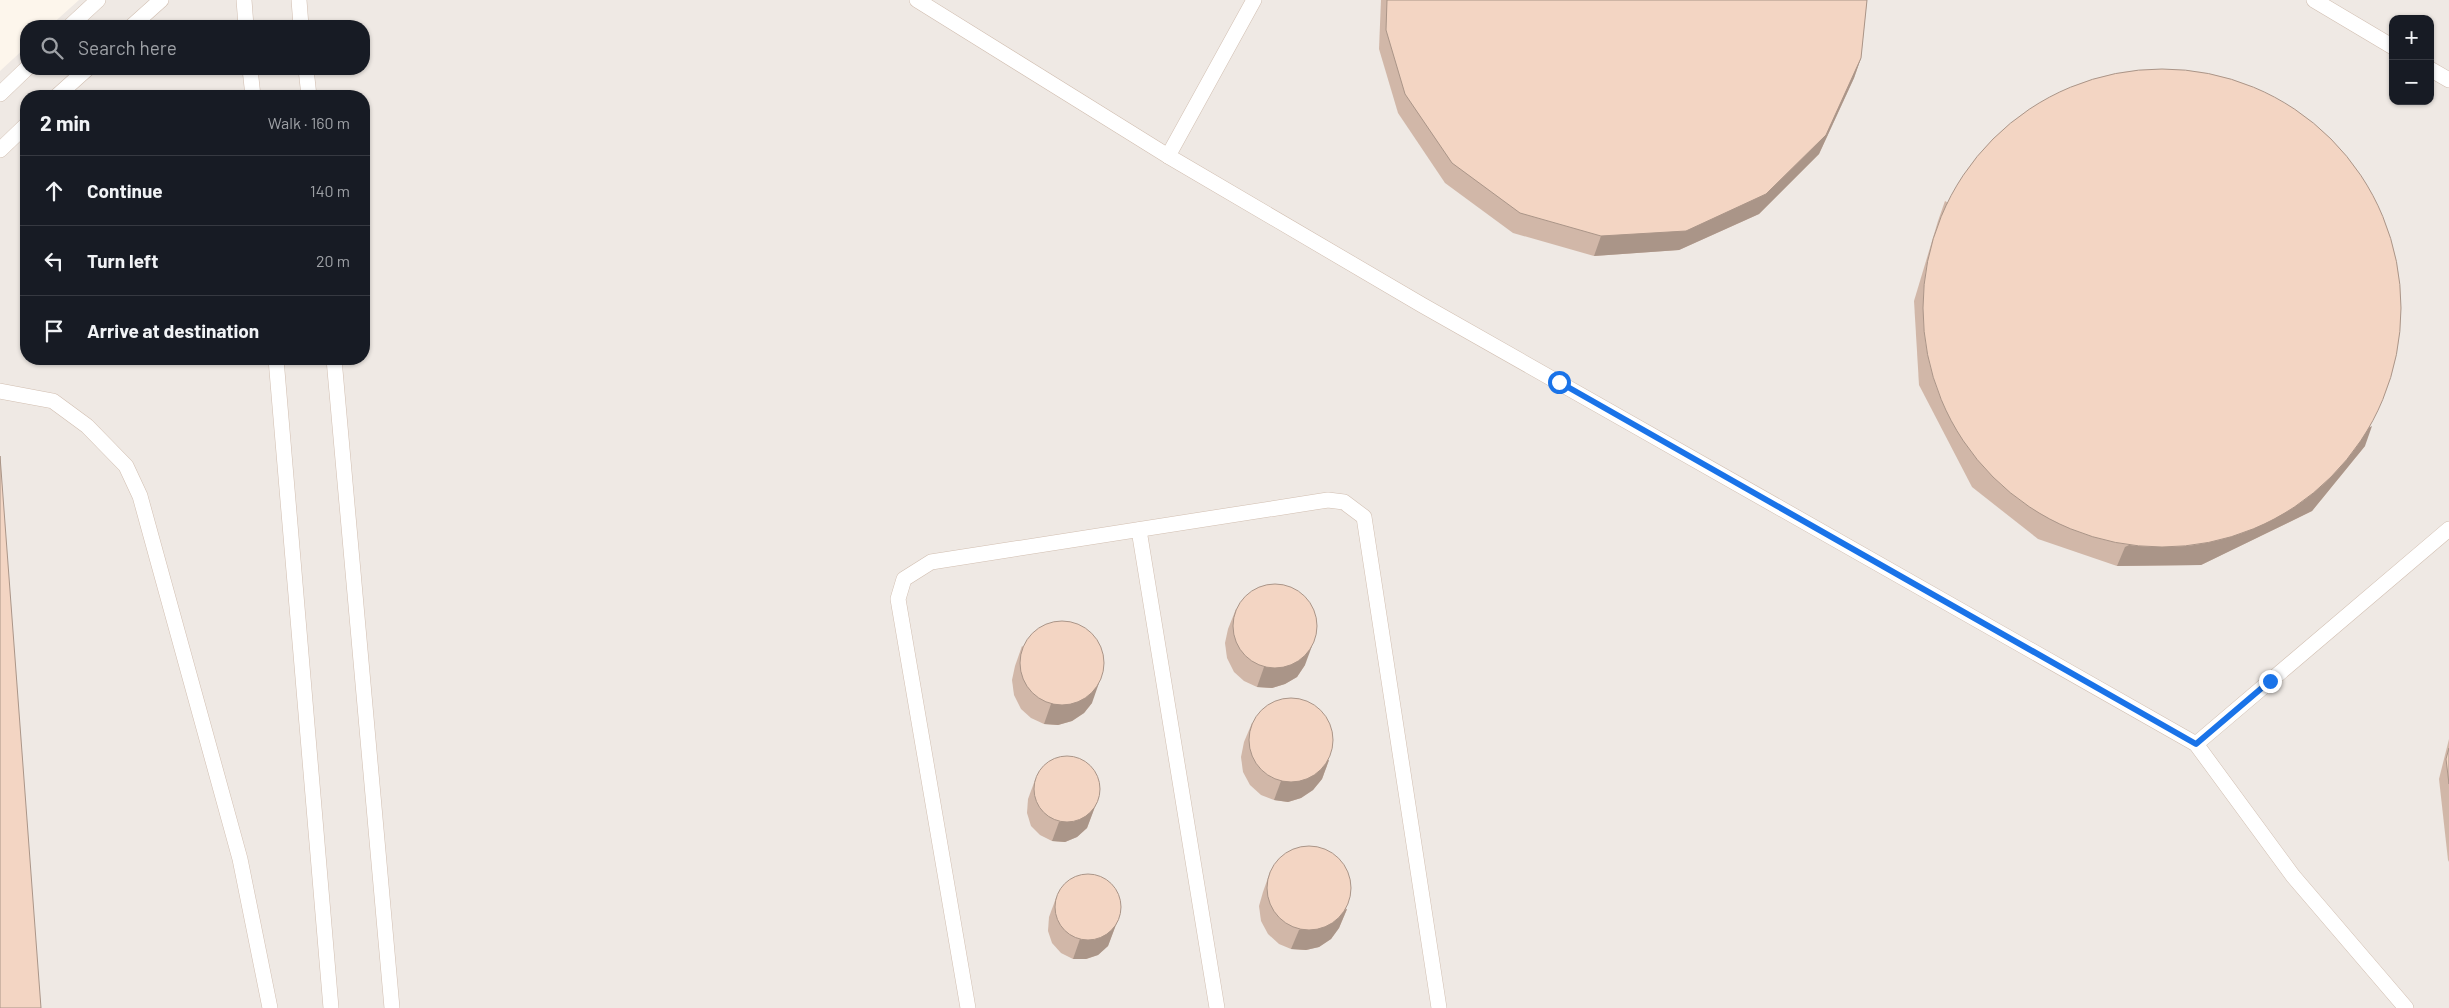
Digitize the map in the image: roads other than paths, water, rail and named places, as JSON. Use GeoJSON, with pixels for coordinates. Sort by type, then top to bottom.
{"type":"FeatureCollection","features":[{"type":"Feature","properties":{"kind":"lane"},"geometry":{"type":"LineString","coordinates":[[76,20],[98,0]]}},
{"type":"Feature","properties":{"kind":"lane"},"geometry":{"type":"LineString","coordinates":[[139,20],[161,0]]}},
{"type":"Feature","properties":{"kind":"lane"},"geometry":{"type":"LineString","coordinates":[[244,0],[246,20]]}},
{"type":"Feature","properties":{"kind":"lane"},"geometry":{"type":"LineString","coordinates":[[299,0],[301,20]]}},
{"type":"Feature","properties":{"kind":"lane"},"geometry":{"type":"LineString","coordinates":[[917,0],[1168,156],[1422,306],[2196,744],[2293,876],[2406,1008]]}},
{"type":"Feature","properties":{"kind":"lane"},"geometry":{"type":"LineString","coordinates":[[1168,156],[1254,0]]}},
{"type":"Feature","properties":{"kind":"lane"},"geometry":{"type":"LineString","coordinates":[[2314,0],[2389,45]]}},
{"type":"Feature","properties":{"kind":"lane"},"geometry":{"type":"LineString","coordinates":[[2434,71],[2449,80]]}},
{"type":"Feature","properties":{"kind":"lane"},"geometry":{"type":"LineString","coordinates":[[0,94],[20,75]]}},
{"type":"Feature","properties":{"kind":"lane"},"geometry":{"type":"LineString","coordinates":[[64,90],[80,75]]}},
{"type":"Feature","properties":{"kind":"lane"},"geometry":{"type":"LineString","coordinates":[[250,75],[252,90]]}},
{"type":"Feature","properties":{"kind":"lane"},"geometry":{"type":"LineString","coordinates":[[307,75],[308,90]]}},
{"type":"Feature","properties":{"kind":"lane"},"geometry":{"type":"LineString","coordinates":[[0,150],[20,131]]}},
{"type":"Feature","properties":{"kind":"lane"},"geometry":{"type":"LineString","coordinates":[[277,365],[331,1008]]}},
{"type":"Feature","properties":{"kind":"lane"},"geometry":{"type":"LineString","coordinates":[[335,365],[392,1008]]}},
{"type":"Feature","properties":{"kind":"lane"},"geometry":{"type":"LineString","coordinates":[[0,391],[53,401],[87,426],[126,466],[140,496],[167,587],[240,859],[270,1008]]}},
{"type":"Feature","properties":{"kind":"lane"},"geometry":{"type":"LineString","coordinates":[[968,1008],[898,599],[904,579],[931,562],[1328,500],[1344,502],[1364,517],[1439,1008]]}},
{"type":"Feature","properties":{"kind":"lane"},"geometry":{"type":"LineString","coordinates":[[2196,744],[2449,529]]}},
{"type":"Feature","properties":{"kind":"lane"},"geometry":{"type":"LineString","coordinates":[[1139,530],[1217,1008]]}}]}
